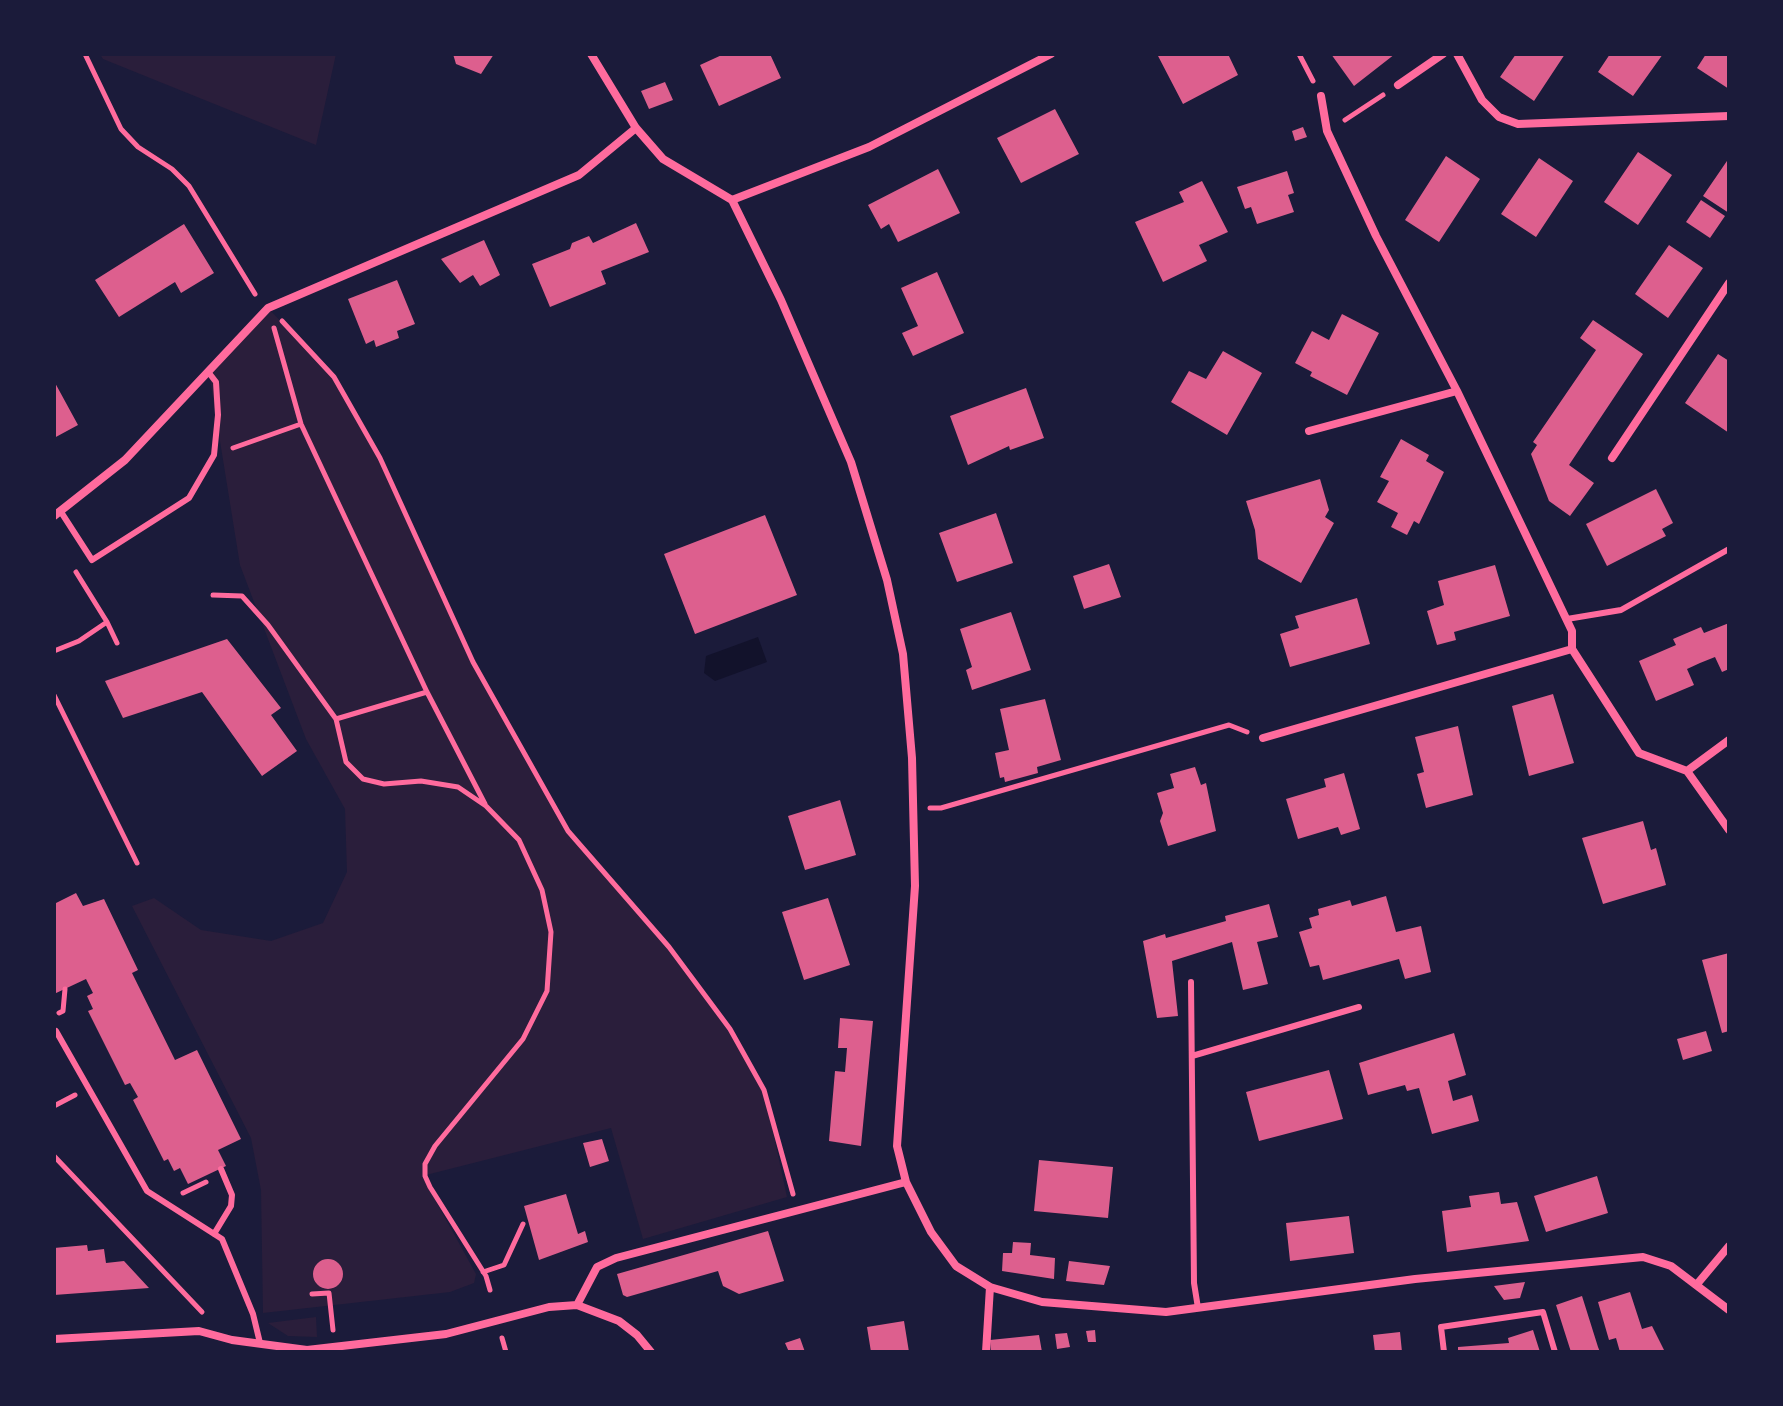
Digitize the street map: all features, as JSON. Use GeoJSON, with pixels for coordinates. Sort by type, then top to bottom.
{"type":"FeatureCollection","features":[{"type":"Feature","properties":{"kind":"street"},"geometry":{"type":"LineString","coordinates":[[591,54],[636,128],[663,159],[691,179],[732,200],[807,358],[851,462],[887,580],[903,654],[914,807],[915,886],[897,1146],[906,1182],[931,1232],[956,1266],[990,1287],[1042,1302],[1166,1312],[1612,1257],[1643,1257],[1671,1266],[1698,1283],[1729,1310]]}},
{"type":"Feature","properties":{"kind":"street"},"geometry":{"type":"LineString","coordinates":[[732,200],[869,147],[1051,54]]}},
{"type":"Feature","properties":{"kind":"street"},"geometry":{"type":"LineString","coordinates":[[1398,85],[1443,54]]}},
{"type":"Feature","properties":{"kind":"street"},"geometry":{"type":"LineString","coordinates":[[1457,54],[1482,100],[1499,117],[1518,124],[1729,116]]}},
{"type":"Feature","properties":{"kind":"street"},"geometry":{"type":"LineString","coordinates":[[1321,96],[1327,131],[1567,619],[1572,631],[1572,649],[1639,753],[1687,771],[1729,830]]}},
{"type":"Feature","properties":{"kind":"street"},"geometry":{"type":"LineString","coordinates":[[57,514],[125,460],[268,308],[579,175],[636,128]]}},
{"type":"Feature","properties":{"kind":"street"},"geometry":{"type":"LineString","coordinates":[[1612,458],[1729,283]]}},
{"type":"Feature","properties":{"kind":"street"},"geometry":{"type":"LineString","coordinates":[[1309,431],[1457,391]]}},
{"type":"Feature","properties":{"kind":"street"},"geometry":{"type":"LineString","coordinates":[[1263,738],[1572,649]]}},
{"type":"Feature","properties":{"kind":"street"},"geometry":{"type":"LineString","coordinates":[[1687,771],[1729,740]]}},
{"type":"Feature","properties":{"kind":"street"},"geometry":{"type":"LineString","coordinates":[[577,1305],[597,1267],[616,1258],[906,1182]]}},
{"type":"Feature","properties":{"kind":"street"},"geometry":{"type":"LineString","coordinates":[[1698,1283],[1729,1246]]}},
{"type":"Feature","properties":{"kind":"street"},"geometry":{"type":"LineString","coordinates":[[986,1352],[990,1287]]}},
{"type":"Feature","properties":{"kind":"street"},"geometry":{"type":"LineString","coordinates":[[54,1339],[199,1331],[232,1340],[307,1350],[446,1334],[549,1307],[577,1305],[619,1321],[637,1335],[651,1352]]}},
{"type":"Feature","properties":{"kind":"lane"},"geometry":{"type":"LineString","coordinates":[[57,514],[92,560],[189,498],[214,455],[218,415],[216,382],[209,373]]}},
{"type":"Feature","properties":{"kind":"lane"},"geometry":{"type":"LineString","coordinates":[[1567,619],[1621,610],[1729,549]]}},
{"type":"Feature","properties":{"kind":"lane"},"geometry":{"type":"LineString","coordinates":[[1191,982],[1194,1283],[1198,1308]]}},
{"type":"Feature","properties":{"kind":"lane"},"geometry":{"type":"LineString","coordinates":[[1192,1056],[1359,1007]]}},
{"type":"Feature","properties":{"kind":"lane"},"geometry":{"type":"LineString","coordinates":[[56,1031],[147,1191],[222,1239],[253,1314],[260,1343]]}},
{"type":"Feature","properties":{"kind":"lane"},"geometry":{"type":"LineString","coordinates":[[214,1234],[231,1206],[232,1195],[222,1171]]}},
{"type":"Feature","properties":{"kind":"lane"},"geometry":{"type":"LineString","coordinates":[[1444,1352],[1441,1327],[1543,1312],[1555,1352]]}},
{"type":"Feature","properties":{"kind":"path"},"geometry":{"type":"LineString","coordinates":[[85,54],[121,129],[138,147],[172,169],[189,186],[255,294],[334,377],[380,458],[473,662],[568,831],[669,947],[730,1029],[764,1090],[798,1209]]}},
{"type":"Feature","properties":{"kind":"path"},"geometry":{"type":"LineString","coordinates":[[1299,54],[1321,96]]}},
{"type":"Feature","properties":{"kind":"path"},"geometry":{"type":"LineString","coordinates":[[1327,131],[1398,85]]}},
{"type":"Feature","properties":{"kind":"path"},"geometry":{"type":"LineString","coordinates":[[268,308],[301,424],[427,692],[486,806]]}},
{"type":"Feature","properties":{"kind":"path"},"geometry":{"type":"LineString","coordinates":[[214,455],[301,424]]}},
{"type":"Feature","properties":{"kind":"path"},"geometry":{"type":"LineString","coordinates":[[74,570],[117,643]]}},
{"type":"Feature","properties":{"kind":"path"},"geometry":{"type":"LineString","coordinates":[[213,595],[242,596],[336,719],[346,762],[363,779],[384,784],[421,781],[458,787],[486,806],[519,840],[542,890],[551,932],[547,991],[523,1039],[435,1146],[425,1164],[425,1176],[430,1187],[483,1272],[490,1290]]}},
{"type":"Feature","properties":{"kind":"path"},"geometry":{"type":"LineString","coordinates":[[54,651],[79,641],[107,622]]}},
{"type":"Feature","properties":{"kind":"path"},"geometry":{"type":"LineString","coordinates":[[336,719],[427,692]]}},
{"type":"Feature","properties":{"kind":"path"},"geometry":{"type":"LineString","coordinates":[[54,695],[137,863]]}},
{"type":"Feature","properties":{"kind":"path"},"geometry":{"type":"LineString","coordinates":[[914,807],[941,808],[1229,725],[1263,738]]}},
{"type":"Feature","properties":{"kind":"path"},"geometry":{"type":"LineString","coordinates":[[54,1015],[63,1011],[65,989]]}},
{"type":"Feature","properties":{"kind":"path"},"geometry":{"type":"LineString","coordinates":[[54,1156],[232,1340]]}},
{"type":"Feature","properties":{"kind":"path"},"geometry":{"type":"LineString","coordinates":[[164,1203],[222,1171]]}},
{"type":"Feature","properties":{"kind":"path"},"geometry":{"type":"LineString","coordinates":[[483,1272],[504,1265],[523,1224]]}},
{"type":"Feature","properties":{"kind":"path"},"geometry":{"type":"LineString","coordinates":[[312,1294],[329,1293],[335,1347]]}},
{"type":"Feature","properties":{"kind":"shaded area"},"geometry":{"type":"Polygon","coordinates":[[[100,54],[336,54],[316,145],[103,59],[100,54]]]}},
{"type":"Feature","properties":{"kind":"shaded area"},"geometry":{"type":"Polygon","coordinates":[[[268,308],[334,377],[380,458],[473,662],[568,831],[669,947],[730,1029],[764,1090],[787,1197],[643,1239],[611,1128],[422,1176],[476,1274],[474,1283],[450,1292],[263,1313],[261,1190],[251,1138],[132,906],[154,898],[201,930],[271,941],[323,923],[347,872],[345,809],[306,739],[240,565],[209,373],[268,308]]]}},
{"type":"Feature","properties":{"kind":"shaded area"},"geometry":{"type":"Polygon","coordinates":[[[758,637],[767,662],[715,681],[704,673],[706,656],[758,637]]]}},
{"type":"Feature","properties":{"kind":"shaded area"},"geometry":{"type":"Polygon","coordinates":[[[316,1317],[317,1337],[288,1336],[268,1323],[316,1317]]]}},
{"type":"Feature","properties":{"kind":"building"},"geometry":{"type":"Polygon","coordinates":[[[453,54],[494,54],[481,74],[456,64],[453,54]]]}},
{"type":"Feature","properties":{"kind":"building"},"geometry":{"type":"Polygon","coordinates":[[[724,54],[770,54],[781,78],[719,106],[700,65],[724,54]]]}},
{"type":"Feature","properties":{"kind":"building"},"geometry":{"type":"Polygon","coordinates":[[[1157,54],[1228,54],[1238,75],[1183,104],[1157,54]]]}},
{"type":"Feature","properties":{"kind":"building"},"geometry":{"type":"Polygon","coordinates":[[[1331,54],[1395,54],[1354,86],[1331,54]]]}},
{"type":"Feature","properties":{"kind":"building"},"geometry":{"type":"Polygon","coordinates":[[[1516,54],[1565,54],[1534,101],[1500,77],[1516,54]]]}},
{"type":"Feature","properties":{"kind":"building"},"geometry":{"type":"Polygon","coordinates":[[[1610,54],[1663,54],[1633,96],[1598,72],[1610,54]]]}},
{"type":"Feature","properties":{"kind":"building"},"geometry":{"type":"Polygon","coordinates":[[[1706,54],[1729,54],[1729,89],[1697,68],[1706,54]]]}},
{"type":"Feature","properties":{"kind":"building"},"geometry":{"type":"Polygon","coordinates":[[[665,82],[673,100],[649,109],[641,91],[665,82]]]}},
{"type":"Feature","properties":{"kind":"building"},"geometry":{"type":"Polygon","coordinates":[[[1055,109],[1079,154],[1021,183],[997,138],[1055,109]]]}},
{"type":"Feature","properties":{"kind":"building"},"geometry":{"type":"Polygon","coordinates":[[[1303,127],[1307,137],[1295,141],[1292,131],[1303,127]]]}},
{"type":"Feature","properties":{"kind":"building"},"geometry":{"type":"Polygon","coordinates":[[[1638,152],[1672,175],[1638,225],[1604,202],[1638,152]]]}},
{"type":"Feature","properties":{"kind":"building"},"geometry":{"type":"Polygon","coordinates":[[[1446,156],[1480,179],[1439,242],[1405,220],[1446,156]]]}},
{"type":"Feature","properties":{"kind":"building"},"geometry":{"type":"Polygon","coordinates":[[[1539,158],[1573,181],[1536,237],[1501,214],[1539,158]]]}},
{"type":"Feature","properties":{"kind":"building"},"geometry":{"type":"Polygon","coordinates":[[[1729,158],[1729,213],[1703,196],[1729,158]]]}},
{"type":"Feature","properties":{"kind":"building"},"geometry":{"type":"Polygon","coordinates":[[[938,169],[960,213],[898,242],[889,224],[881,229],[868,205],[938,169]]]}},
{"type":"Feature","properties":{"kind":"building"},"geometry":{"type":"Polygon","coordinates":[[[1287,171],[1294,193],[1288,195],[1294,212],[1257,224],[1251,207],[1245,209],[1237,187],[1287,171]]]}},
{"type":"Feature","properties":{"kind":"building"},"geometry":{"type":"Polygon","coordinates":[[[1202,181],[1228,232],[1199,245],[1207,261],[1163,282],[1135,222],[1184,202],[1179,192],[1202,181]]]}},
{"type":"Feature","properties":{"kind":"building"},"geometry":{"type":"Polygon","coordinates":[[[1701,200],[1725,216],[1710,238],[1686,222],[1701,200]]]}},
{"type":"Feature","properties":{"kind":"building"},"geometry":{"type":"Polygon","coordinates":[[[636,223],[649,252],[601,271],[606,284],[550,307],[532,264],[570,249],[572,243],[589,236],[593,243],[636,223]]]}},
{"type":"Feature","properties":{"kind":"building"},"geometry":{"type":"Polygon","coordinates":[[[184,224],[214,273],[181,293],[175,282],[119,317],[95,280],[184,224]]]}},
{"type":"Feature","properties":{"kind":"building"},"geometry":{"type":"Polygon","coordinates":[[[484,240],[500,275],[480,286],[473,275],[460,283],[441,259],[484,240]]]}},
{"type":"Feature","properties":{"kind":"building"},"geometry":{"type":"Polygon","coordinates":[[[1669,245],[1703,268],[1668,318],[1635,294],[1669,245]]]}},
{"type":"Feature","properties":{"kind":"building"},"geometry":{"type":"Polygon","coordinates":[[[937,272],[964,333],[913,356],[902,333],[918,326],[901,288],[937,272]]]}},
{"type":"Feature","properties":{"kind":"building"},"geometry":{"type":"Polygon","coordinates":[[[397,280],[415,324],[397,331],[399,338],[376,347],[374,340],[366,344],[348,299],[397,280]]]}},
{"type":"Feature","properties":{"kind":"building"},"geometry":{"type":"Polygon","coordinates":[[[1342,314],[1379,333],[1347,395],[1310,376],[1312,372],[1295,363],[1312,331],[1329,340],[1342,314]]]}},
{"type":"Feature","properties":{"kind":"building"},"geometry":{"type":"Polygon","coordinates":[[[1593,320],[1643,354],[1569,465],[1594,483],[1570,516],[1549,501],[1531,454],[1537,445],[1533,442],[1596,350],[1580,338],[1593,320]]]}},
{"type":"Feature","properties":{"kind":"building"},"geometry":{"type":"Polygon","coordinates":[[[1223,351],[1262,373],[1227,435],[1171,402],[1189,371],[1206,379],[1223,351]]]}},
{"type":"Feature","properties":{"kind":"building"},"geometry":{"type":"Polygon","coordinates":[[[1718,354],[1729,361],[1729,433],[1685,403],[1718,354]]]}},
{"type":"Feature","properties":{"kind":"building"},"geometry":{"type":"Polygon","coordinates":[[[54,381],[78,425],[54,438],[54,381]]]}},
{"type":"Feature","properties":{"kind":"building"},"geometry":{"type":"Polygon","coordinates":[[[1026,388],[1044,438],[1010,450],[1009,446],[968,465],[950,416],[1026,388]]]}},
{"type":"Feature","properties":{"kind":"building"},"geometry":{"type":"Polygon","coordinates":[[[1401,439],[1429,455],[1426,461],[1444,472],[1419,524],[1414,521],[1407,535],[1391,527],[1398,513],[1377,502],[1389,481],[1380,477],[1401,439]]]}},
{"type":"Feature","properties":{"kind":"building"},"geometry":{"type":"Polygon","coordinates":[[[1320,479],[1329,510],[1325,517],[1334,523],[1301,583],[1258,559],[1255,530],[1246,501],[1320,479]]]}},
{"type":"Feature","properties":{"kind":"building"},"geometry":{"type":"Polygon","coordinates":[[[1656,489],[1673,523],[1662,529],[1666,536],[1607,566],[1586,524],[1656,489]]]}},
{"type":"Feature","properties":{"kind":"building"},"geometry":{"type":"Polygon","coordinates":[[[996,513],[1013,563],[957,582],[939,533],[996,513]]]}},
{"type":"Feature","properties":{"kind":"building"},"geometry":{"type":"Polygon","coordinates":[[[765,515],[797,595],[695,634],[664,554],[765,515]]]}},
{"type":"Feature","properties":{"kind":"building"},"geometry":{"type":"Polygon","coordinates":[[[1109,564],[1121,597],[1084,609],[1073,576],[1109,564]]]}},
{"type":"Feature","properties":{"kind":"building"},"geometry":{"type":"Polygon","coordinates":[[[1495,565],[1510,616],[1454,632],[1456,640],[1437,645],[1427,611],[1444,605],[1438,581],[1495,565]]]}},
{"type":"Feature","properties":{"kind":"building"},"geometry":{"type":"Polygon","coordinates":[[[1357,598],[1370,644],[1290,667],[1280,634],[1299,628],[1295,616],[1357,598]]]}},
{"type":"Feature","properties":{"kind":"building"},"geometry":{"type":"Polygon","coordinates":[[[1011,612],[1031,670],[972,690],[966,670],[972,667],[960,629],[1011,612]]]}},
{"type":"Feature","properties":{"kind":"building"},"geometry":{"type":"Polygon","coordinates":[[[1729,623],[1729,669],[1722,672],[1715,657],[1700,663],[1687,669],[1694,685],[1656,701],[1639,661],[1676,645],[1673,639],[1701,627],[1704,633],[1729,623]]]}},
{"type":"Feature","properties":{"kind":"building"},"geometry":{"type":"Polygon","coordinates":[[[227,639],[281,708],[271,715],[297,751],[262,776],[202,692],[123,718],[105,681],[227,639]]]}},
{"type":"Feature","properties":{"kind":"building"},"geometry":{"type":"Polygon","coordinates":[[[1553,694],[1574,763],[1529,776],[1512,706],[1553,694]]]}},
{"type":"Feature","properties":{"kind":"building"},"geometry":{"type":"Polygon","coordinates":[[[1045,699],[1061,760],[1037,767],[1038,773],[1005,782],[1004,777],[1000,778],[995,753],[1009,750],[1000,709],[1045,699]]]}},
{"type":"Feature","properties":{"kind":"building"},"geometry":{"type":"Polygon","coordinates":[[[1458,726],[1473,795],[1426,808],[1417,774],[1424,772],[1415,737],[1458,726]]]}},
{"type":"Feature","properties":{"kind":"building"},"geometry":{"type":"Polygon","coordinates":[[[1195,767],[1201,785],[1206,783],[1216,831],[1168,846],[1160,821],[1163,813],[1157,793],[1174,788],[1170,774],[1195,767]]]}},
{"type":"Feature","properties":{"kind":"building"},"geometry":{"type":"Polygon","coordinates":[[[1344,773],[1360,829],[1341,835],[1338,827],[1298,839],[1286,799],[1326,787],[1324,779],[1344,773]]]}},
{"type":"Feature","properties":{"kind":"building"},"geometry":{"type":"Polygon","coordinates":[[[840,800],[856,855],[805,870],[788,816],[840,800]]]}},
{"type":"Feature","properties":{"kind":"building"},"geometry":{"type":"Polygon","coordinates":[[[1643,821],[1651,850],[1656,848],[1666,885],[1603,904],[1582,838],[1643,821]]]}},
{"type":"Feature","properties":{"kind":"building"},"geometry":{"type":"Polygon","coordinates":[[[76,893],[83,906],[104,899],[138,970],[132,973],[175,1060],[197,1050],[241,1139],[218,1150],[226,1166],[188,1184],[180,1168],[174,1171],[168,1159],[164,1161],[133,1100],[138,1097],[130,1083],[125,1085],[88,1011],[93,1009],[87,996],[93,993],[86,979],[54,994],[54,904],[76,893]]]}},
{"type":"Feature","properties":{"kind":"building"},"geometry":{"type":"Polygon","coordinates":[[[1386,896],[1396,932],[1421,926],[1431,972],[1405,979],[1399,959],[1323,980],[1319,965],[1310,967],[1299,932],[1312,928],[1309,918],[1319,915],[1318,909],[1350,900],[1352,906],[1386,896]]]}},
{"type":"Feature","properties":{"kind":"building"},"geometry":{"type":"Polygon","coordinates":[[[828,898],[850,965],[804,980],[782,912],[828,898]]]}},
{"type":"Feature","properties":{"kind":"building"},"geometry":{"type":"Polygon","coordinates":[[[1269,904],[1278,937],[1257,942],[1268,984],[1243,990],[1232,942],[1172,961],[1178,1016],[1157,1018],[1143,941],[1165,934],[1166,938],[1226,921],[1225,916],[1269,904]]]}},
{"type":"Feature","properties":{"kind":"building"},"geometry":{"type":"Polygon","coordinates":[[[1729,953],[1729,1031],[1722,1033],[1702,960],[1729,953]]]}},
{"type":"Feature","properties":{"kind":"building"},"geometry":{"type":"Polygon","coordinates":[[[840,1018],[873,1021],[861,1146],[829,1141],[835,1071],[845,1072],[847,1048],[838,1048],[840,1018]]]}},
{"type":"Feature","properties":{"kind":"building"},"geometry":{"type":"Polygon","coordinates":[[[1706,1031],[1712,1051],[1683,1060],[1677,1039],[1706,1031]]]}},
{"type":"Feature","properties":{"kind":"building"},"geometry":{"type":"Polygon","coordinates":[[[1454,1033],[1466,1075],[1448,1081],[1453,1101],[1472,1095],[1479,1121],[1432,1134],[1419,1088],[1407,1091],[1405,1085],[1368,1095],[1359,1063],[1454,1033]]]}},
{"type":"Feature","properties":{"kind":"building"},"geometry":{"type":"Polygon","coordinates":[[[1329,1070],[1343,1119],[1259,1141],[1246,1092],[1329,1070]]]}},
{"type":"Feature","properties":{"kind":"building"},"geometry":{"type":"Polygon","coordinates":[[[602,1139],[609,1161],[590,1167],[583,1143],[602,1139]]]}},
{"type":"Feature","properties":{"kind":"building"},"geometry":{"type":"Polygon","coordinates":[[[1039,1160],[1113,1167],[1108,1218],[1034,1211],[1039,1160]]]}},
{"type":"Feature","properties":{"kind":"building"},"geometry":{"type":"Polygon","coordinates":[[[1597,1176],[1608,1213],[1546,1232],[1534,1196],[1597,1176]]]}},
{"type":"Feature","properties":{"kind":"building"},"geometry":{"type":"Polygon","coordinates":[[[1499,1192],[1501,1204],[1517,1202],[1529,1241],[1447,1252],[1442,1211],[1471,1207],[1469,1196],[1499,1192]]]}},
{"type":"Feature","properties":{"kind":"building"},"geometry":{"type":"Polygon","coordinates":[[[566,1194],[578,1234],[585,1231],[588,1242],[539,1260],[524,1206],[566,1194]]]}},
{"type":"Feature","properties":{"kind":"building"},"geometry":{"type":"Polygon","coordinates":[[[1349,1216],[1354,1253],[1290,1261],[1286,1223],[1349,1216]]]}},
{"type":"Feature","properties":{"kind":"building"},"geometry":{"type":"Polygon","coordinates":[[[768,1231],[784,1281],[739,1294],[723,1286],[718,1271],[627,1297],[623,1295],[617,1274],[768,1231]]]}},
{"type":"Feature","properties":{"kind":"building"},"geometry":{"type":"Polygon","coordinates":[[[1013,1242],[1031,1243],[1030,1255],[1055,1258],[1054,1279],[1002,1271],[1003,1253],[1012,1253],[1013,1242]]]}},
{"type":"Feature","properties":{"kind":"building"},"geometry":{"type":"Polygon","coordinates":[[[87,1245],[88,1251],[104,1249],[106,1263],[124,1261],[149,1288],[54,1295],[54,1248],[87,1245]]]}},
{"type":"Feature","properties":{"kind":"building"},"geometry":{"type":"Polygon","coordinates":[[[328,1259],[339,1263],[343,1274],[339,1285],[328,1289],[317,1285],[313,1274],[317,1263],[328,1259]]]}},
{"type":"Feature","properties":{"kind":"building"},"geometry":{"type":"Polygon","coordinates":[[[1069,1261],[1110,1266],[1104,1285],[1066,1281],[1069,1261]]]}},
{"type":"Feature","properties":{"kind":"building"},"geometry":{"type":"Polygon","coordinates":[[[1525,1282],[1520,1298],[1504,1300],[1494,1286],[1525,1282]]]}},
{"type":"Feature","properties":{"kind":"building"},"geometry":{"type":"Polygon","coordinates":[[[1630,1292],[1642,1329],[1652,1326],[1665,1352],[1620,1352],[1616,1338],[1609,1340],[1598,1302],[1630,1292]]]}},
{"type":"Feature","properties":{"kind":"building"},"geometry":{"type":"Polygon","coordinates":[[[1582,1296],[1600,1352],[1571,1352],[1556,1305],[1582,1296]]]}},
{"type":"Feature","properties":{"kind":"building"},"geometry":{"type":"Polygon","coordinates":[[[904,1321],[909,1352],[871,1352],[867,1327],[904,1321]]]}},
{"type":"Feature","properties":{"kind":"building"},"geometry":{"type":"Polygon","coordinates":[[[1095,1330],[1096,1342],[1088,1342],[1086,1331],[1095,1330]]]}},
{"type":"Feature","properties":{"kind":"building"},"geometry":{"type":"Polygon","coordinates":[[[1533,1330],[1540,1352],[1458,1352],[1458,1347],[1509,1343],[1508,1338],[1533,1330]]]}},
{"type":"Feature","properties":{"kind":"building"},"geometry":{"type":"Polygon","coordinates":[[[1400,1332],[1402,1352],[1375,1352],[1373,1335],[1400,1332]]]}},
{"type":"Feature","properties":{"kind":"building"},"geometry":{"type":"Polygon","coordinates":[[[1067,1333],[1070,1347],[1057,1349],[1055,1334],[1067,1333]]]}},
{"type":"Feature","properties":{"kind":"building"},"geometry":{"type":"Polygon","coordinates":[[[1039,1335],[1042,1352],[991,1352],[990,1340],[1039,1335]]]}},
{"type":"Feature","properties":{"kind":"building"},"geometry":{"type":"Polygon","coordinates":[[[800,1338],[805,1352],[789,1352],[785,1343],[800,1338]]]}}]}
